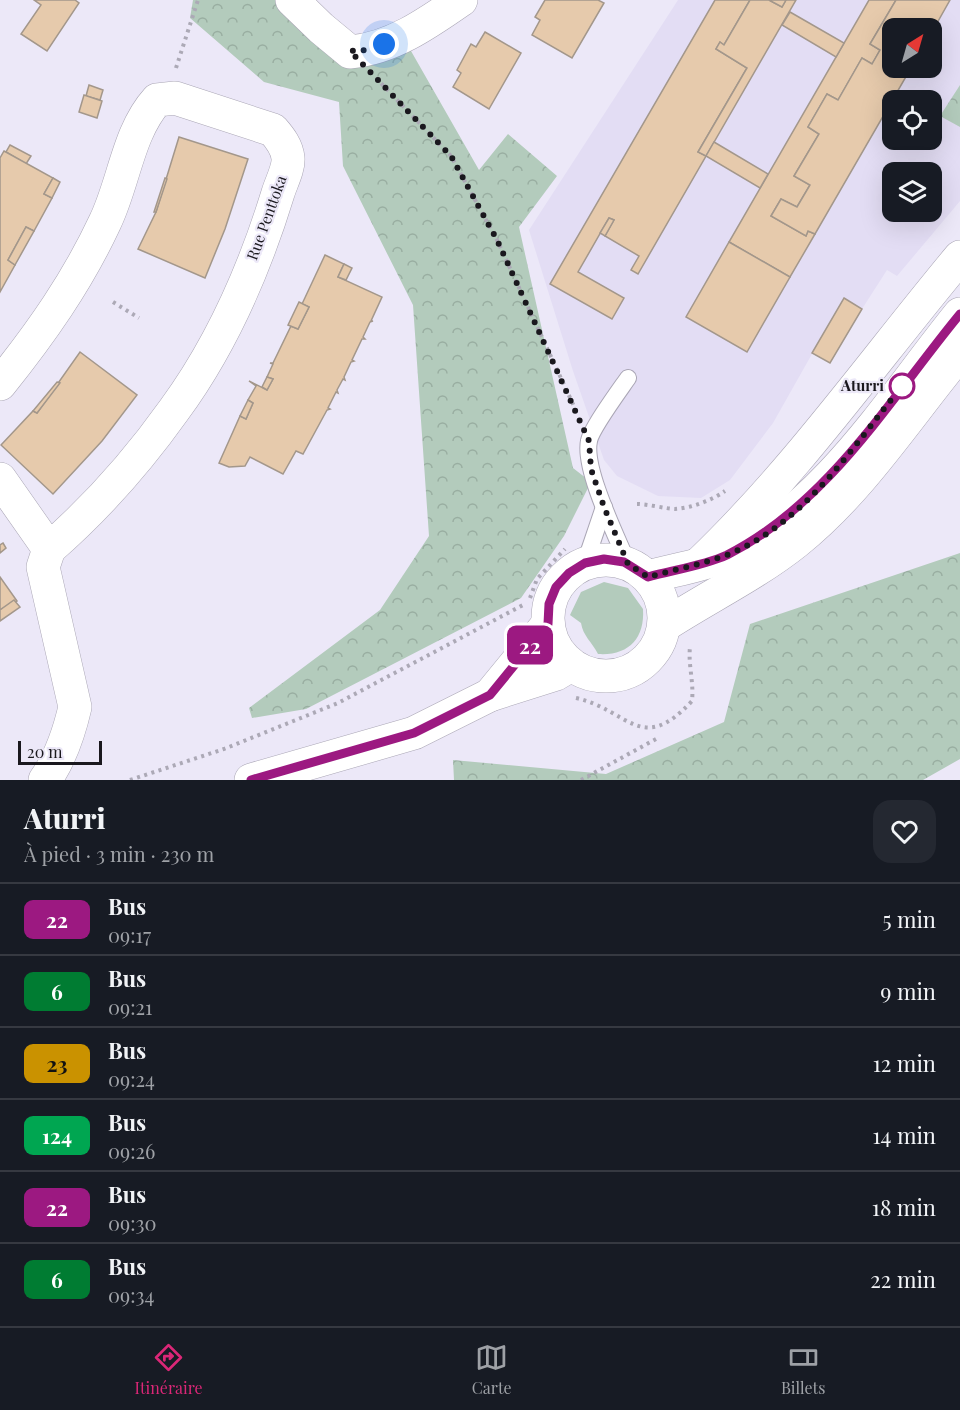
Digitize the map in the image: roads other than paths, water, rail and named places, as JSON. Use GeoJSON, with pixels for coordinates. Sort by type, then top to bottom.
{"type":"FeatureCollection","features":[{"type":"Feature","properties":{"kind":"street"},"geometry":{"type":"LineString","coordinates":[[292,0],[321,28],[350,51],[370,50],[397,39],[431,21],[461,0]]}},
{"type":"Feature","properties":{"kind":"street","name":"Rue Penttoka"},"geometry":{"type":"LineString","coordinates":[[0,384],[37,339],[77,278],[106,220],[145,114],[157,100],[175,98],[273,130],[283,140],[288,158],[270,218],[222,331],[176,409],[122,477],[86,517],[49,549]]}},
{"type":"Feature","properties":{"kind":"street"},"geometry":{"type":"LineString","coordinates":[[700,563],[743,521],[790,468],[960,257]]}},
{"type":"Feature","properties":{"kind":"street"},"geometry":{"type":"LineString","coordinates":[[570,681],[552,639],[548,624],[549,604],[556,587],[569,573],[578,553],[638,571],[700,563],[724,556],[763,535],[796,510],[853,449],[960,314]]}},
{"type":"Feature","properties":{"kind":"street"},"geometry":{"type":"LineString","coordinates":[[570,681],[585,673],[601,677],[617,676],[632,671],[648,660],[659,643],[678,633],[798,541],[845,496],[960,353]]}},
{"type":"Feature","properties":{"kind":"street"},"geometry":{"type":"LineString","coordinates":[[0,479],[49,549],[43,567],[75,707],[70,730],[58,759],[45,780]]}},
{"type":"Feature","properties":{"kind":"street"},"geometry":{"type":"LineString","coordinates":[[638,571],[660,594],[678,633]]}},
{"type":"Feature","properties":{"kind":"street"},"geometry":{"type":"LineString","coordinates":[[490,695],[548,624]]}},
{"type":"Feature","properties":{"kind":"street"},"geometry":{"type":"LineString","coordinates":[[251,780],[414,733],[490,695],[556,674],[570,681]]}},
{"type":"Feature","properties":{"kind":"lane"},"geometry":{"type":"LineString","coordinates":[[628,378],[589,441],[591,469],[604,507],[638,571]]}},
{"type":"Feature","properties":{"kind":"lane"},"geometry":{"type":"LineString","coordinates":[[578,553],[604,507]]}},
{"type":"Feature","properties":{"kind":"place","name":"Aturri"},"geometry":{"type":"Point","coordinates":[902,386]}}]}
